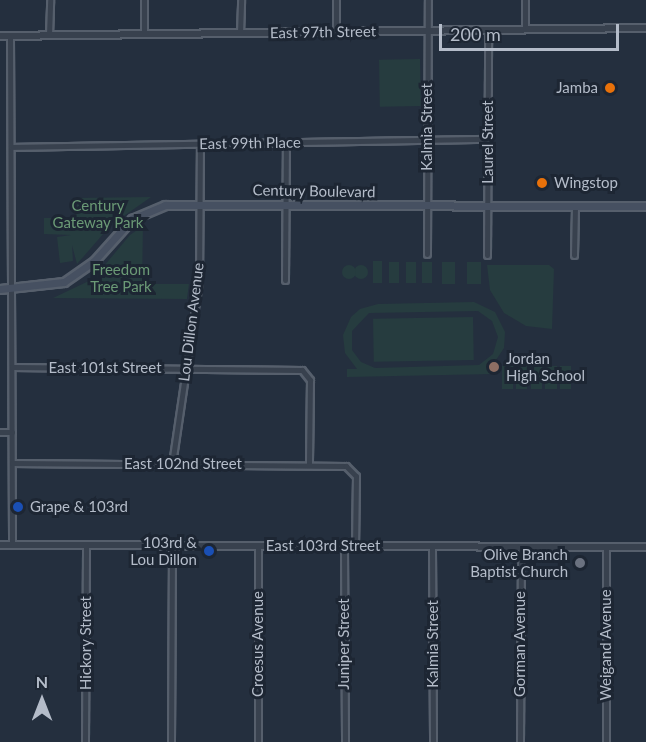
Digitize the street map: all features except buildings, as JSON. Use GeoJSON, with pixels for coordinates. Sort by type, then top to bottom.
{"type":"FeatureCollection","features":[{"type":"Feature","properties":{"kind":"main road","name":"Century Boulevard"},"geometry":{"type":"LineString","coordinates":[[0,289],[64,282],[94,261],[124,227],[143,213],[165,205],[200,203],[646,206]]}},
{"type":"Feature","properties":{"kind":"street"},"geometry":{"type":"LineString","coordinates":[[49,35],[50,0]]}},
{"type":"Feature","properties":{"kind":"street"},"geometry":{"type":"LineString","coordinates":[[144,0],[144,34]]}},
{"type":"Feature","properties":{"kind":"street"},"geometry":{"type":"LineString","coordinates":[[240,33],[241,0]]}},
{"type":"Feature","properties":{"kind":"street"},"geometry":{"type":"LineString","coordinates":[[336,0],[336,32]]}},
{"type":"Feature","properties":{"kind":"street","name":"Kalmia Street"},"geometry":{"type":"LineString","coordinates":[[427,254],[428,0]]}},
{"type":"Feature","properties":{"kind":"street"},"geometry":{"type":"LineString","coordinates":[[525,0],[525,29]]}},
{"type":"Feature","properties":{"kind":"street","name":"East 97th Street"},"geometry":{"type":"LineString","coordinates":[[0,36],[646,28]]}},
{"type":"Feature","properties":{"kind":"street","name":"Laurel Street"},"geometry":{"type":"LineString","coordinates":[[487,255],[488,30]]}},
{"type":"Feature","properties":{"kind":"street"},"geometry":{"type":"LineString","coordinates":[[10,36],[12,545]]}},
{"type":"Feature","properties":{"kind":"street","name":"East 99th Place"},"geometry":{"type":"LineString","coordinates":[[11,147],[488,139]]}},
{"type":"Feature","properties":{"kind":"street"},"geometry":{"type":"LineString","coordinates":[[285,280],[286,142]]}},
{"type":"Feature","properties":{"kind":"street","name":"Lou Dillon Avenue"},"geometry":{"type":"LineString","coordinates":[[172,464],[199,282],[200,144]]}},
{"type":"Feature","properties":{"kind":"street"},"geometry":{"type":"LineString","coordinates":[[574,206],[574,255]]}},
{"type":"Feature","properties":{"kind":"street","name":"East 101st Street"},"geometry":{"type":"LineString","coordinates":[[12,367],[297,369],[306,373],[309,465]]}},
{"type":"Feature","properties":{"kind":"street"},"geometry":{"type":"LineString","coordinates":[[0,432],[12,432]]}},
{"type":"Feature","properties":{"kind":"street","name":"East 102nd Street"},"geometry":{"type":"LineString","coordinates":[[12,464],[339,465],[352,470],[356,476],[355,546]]}},
{"type":"Feature","properties":{"kind":"street","name":"East 103rd Street"},"geometry":{"type":"LineString","coordinates":[[0,544],[646,548]]}},
{"type":"Feature","properties":{"kind":"street","name":"Hickory Street"},"geometry":{"type":"LineString","coordinates":[[85,742],[86,545]]}},
{"type":"Feature","properties":{"kind":"street"},"geometry":{"type":"LineString","coordinates":[[171,742],[172,545]]}},
{"type":"Feature","properties":{"kind":"street","name":"Croesus Avenue"},"geometry":{"type":"LineString","coordinates":[[258,546],[258,742]]}},
{"type":"Feature","properties":{"kind":"street","name":"Juniper Street"},"geometry":{"type":"LineString","coordinates":[[344,546],[345,742]]}},
{"type":"Feature","properties":{"kind":"street","name":"Kalmia Street"},"geometry":{"type":"LineString","coordinates":[[432,547],[433,742]]}},
{"type":"Feature","properties":{"kind":"street","name":"Gorman Avenue"},"geometry":{"type":"LineString","coordinates":[[520,742],[521,547]]}},
{"type":"Feature","properties":{"kind":"street","name":"Weigand Avenue"},"geometry":{"type":"LineString","coordinates":[[606,547],[606,742]]}},
{"type":"Feature","properties":{"kind":"green space"},"geometry":{"type":"Polygon","coordinates":[[[420,59],[421,106],[380,107],[379,60],[420,59]]]}},
{"type":"Feature","properties":{"kind":"green space","name":"Century Gateway Park"},"geometry":{"type":"Polygon","coordinates":[[[151,197],[111,225],[77,264],[72,245],[73,261],[60,263],[57,237],[71,235],[44,234],[44,218],[76,218],[76,198],[151,197]]]}},
{"type":"Feature","properties":{"kind":"green space","name":"Freedom Tree Park"},"geometry":{"type":"Polygon","coordinates":[[[143,226],[142,284],[189,284],[187,299],[53,298],[93,279],[130,235],[143,226]]]}},
{"type":"Feature","properties":{"kind":"green space"},"geometry":{"type":"Polygon","coordinates":[[[373,261],[382,261],[382,283],[373,283],[373,261]]]}},
{"type":"Feature","properties":{"kind":"green space"},"geometry":{"type":"Polygon","coordinates":[[[389,262],[399,262],[399,283],[389,283],[389,262]]]}},
{"type":"Feature","properties":{"kind":"green space"},"geometry":{"type":"Polygon","coordinates":[[[406,262],[416,262],[416,283],[406,283],[406,262]]]}},
{"type":"Feature","properties":{"kind":"green space"},"geometry":{"type":"Polygon","coordinates":[[[422,262],[432,262],[432,283],[422,283],[422,262]]]}},
{"type":"Feature","properties":{"kind":"green space"},"geometry":{"type":"Polygon","coordinates":[[[442,262],[455,262],[455,284],[442,284],[442,262]]]}},
{"type":"Feature","properties":{"kind":"green space"},"geometry":{"type":"Polygon","coordinates":[[[467,262],[481,262],[481,284],[467,284],[467,262]]]}},
{"type":"Feature","properties":{"kind":"green space"},"geometry":{"type":"Polygon","coordinates":[[[349,265],[354,267],[356,272],[354,277],[349,279],[344,277],[342,272],[344,267],[349,265]]]}},
{"type":"Feature","properties":{"kind":"green space"},"geometry":{"type":"Polygon","coordinates":[[[361,265],[366,267],[368,272],[366,277],[361,279],[356,277],[354,272],[356,267],[361,265]]]}},
{"type":"Feature","properties":{"kind":"green space"},"geometry":{"type":"Polygon","coordinates":[[[487,265],[549,265],[554,269],[552,329],[526,326],[504,313],[490,290],[487,265]]]}},
{"type":"Feature","properties":{"kind":"green space"},"geometry":{"type":"Polygon","coordinates":[[[474,302],[495,312],[505,332],[504,348],[492,366],[493,374],[347,377],[347,369],[357,369],[345,353],[343,335],[351,317],[360,309],[378,304],[474,302]],[[478,311],[369,313],[352,331],[352,350],[361,362],[375,368],[479,365],[493,354],[498,337],[492,321],[478,311]]]}},
{"type":"Feature","properties":{"kind":"green space"},"geometry":{"type":"Polygon","coordinates":[[[473,317],[474,360],[374,362],[373,319],[473,317]]]}},
{"type":"Feature","properties":{"kind":"green space"},"geometry":{"type":"Polygon","coordinates":[[[516,365],[527,365],[527,389],[516,389],[516,365]]]}},
{"type":"Feature","properties":{"kind":"green space"},"geometry":{"type":"Polygon","coordinates":[[[502,366],[513,366],[513,389],[502,389],[502,366]]]}},
{"type":"Feature","properties":{"kind":"green space"},"geometry":{"type":"Polygon","coordinates":[[[531,366],[542,366],[542,389],[531,389],[531,366]]]}},
{"type":"Feature","properties":{"kind":"green space"},"geometry":{"type":"Polygon","coordinates":[[[545,366],[557,366],[557,389],[545,389],[545,366]]]}},
{"type":"Feature","properties":{"kind":"green space"},"geometry":{"type":"Polygon","coordinates":[[[560,366],[571,366],[571,389],[560,389],[560,366]]]}},
{"type":"Feature","properties":{"kind":"place","name":"Jamba"},"geometry":{"type":"Point","coordinates":[610,88]}},
{"type":"Feature","properties":{"kind":"place","name":"Wingstop"},"geometry":{"type":"Point","coordinates":[542,183]}},
{"type":"Feature","properties":{"kind":"place","name":"Jordan High School"},"geometry":{"type":"Point","coordinates":[494,367]}},
{"type":"Feature","properties":{"kind":"place","name":"Grape & 103rd"},"geometry":{"type":"Point","coordinates":[18,507]}},
{"type":"Feature","properties":{"kind":"place","name":"103rd & Lou Dillon"},"geometry":{"type":"Point","coordinates":[209,551]}},
{"type":"Feature","properties":{"kind":"place","name":"Olive Branch Baptist Church"},"geometry":{"type":"Point","coordinates":[580,563]}}]}
